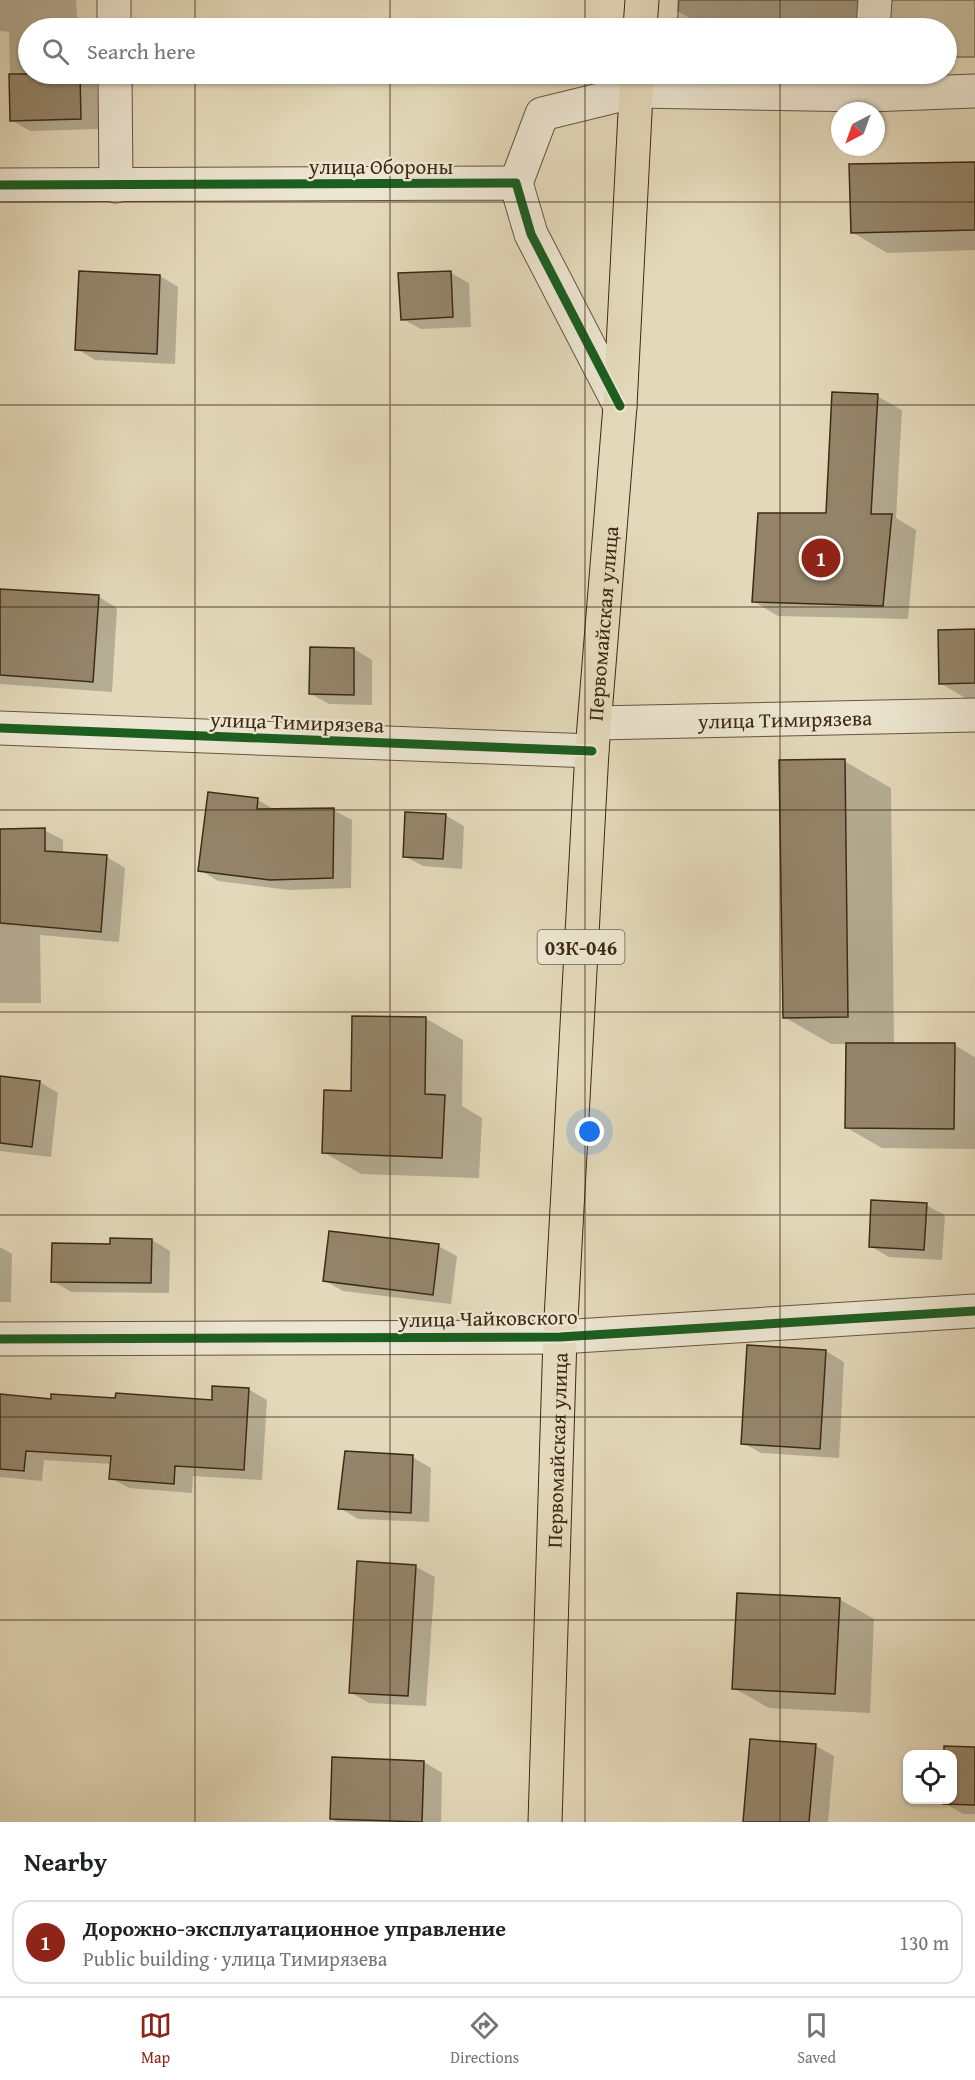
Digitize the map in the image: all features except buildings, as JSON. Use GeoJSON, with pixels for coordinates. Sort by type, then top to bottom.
{"type":"FeatureCollection","features":[{"type":"Feature","properties":{"kind":"main road"},"geometry":{"type":"LineString","coordinates":[[641,18],[642,0]]}},
{"type":"Feature","properties":{"kind":"main road","name":"Первомайская улица"},"geometry":{"type":"LineString","coordinates":[[545,1822],[561,1337],[594,737],[620,406],[636,84]]}},
{"type":"Feature","properties":{"kind":"street"},"geometry":{"type":"LineString","coordinates":[[114,0],[114,18]]}},
{"type":"Feature","properties":{"kind":"street"},"geometry":{"type":"LineString","coordinates":[[874,18],[875,0]]}},
{"type":"Feature","properties":{"kind":"street"},"geometry":{"type":"LineString","coordinates":[[115,84],[116,186]]}},
{"type":"Feature","properties":{"kind":"street"},"geometry":{"type":"LineString","coordinates":[[620,406],[531,234],[516,183],[542,114],[630,84]]}},
{"type":"Feature","properties":{"kind":"street"},"geometry":{"type":"LineString","coordinates":[[870,84],[975,92]]}},
{"type":"Feature","properties":{"kind":"street","name":"улица Обороны"},"geometry":{"type":"LineString","coordinates":[[0,185],[516,183]]}},
{"type":"Feature","properties":{"kind":"street","name":"улица Тимирязева"},"geometry":{"type":"LineString","coordinates":[[0,728],[594,737],[975,715]]}},
{"type":"Feature","properties":{"kind":"street","name":"улица Чайковского"},"geometry":{"type":"LineString","coordinates":[[0,1339],[561,1337],[975,1311]]}},
{"type":"Feature","properties":{"kind":"shaded area"},"geometry":{"type":"Polygon","coordinates":[[[679,0],[975,0],[975,57],[957,57],[957,18],[678,18],[679,0]]]}},
{"type":"Feature","properties":{"kind":"cycle path"},"geometry":{"type":"LineString","coordinates":[[0,185],[516,183],[531,234],[620,406]]}},
{"type":"Feature","properties":{"kind":"cycle path"},"geometry":{"type":"LineString","coordinates":[[0,728],[592,751]]}},
{"type":"Feature","properties":{"kind":"cycle path"},"geometry":{"type":"LineString","coordinates":[[0,1339],[560,1337],[975,1311]]}},
{"type":"Feature","properties":{"kind":"place","name":"Дорожно-эксплуатационное управление"},"geometry":{"type":"Point","coordinates":[821,558]}}]}
